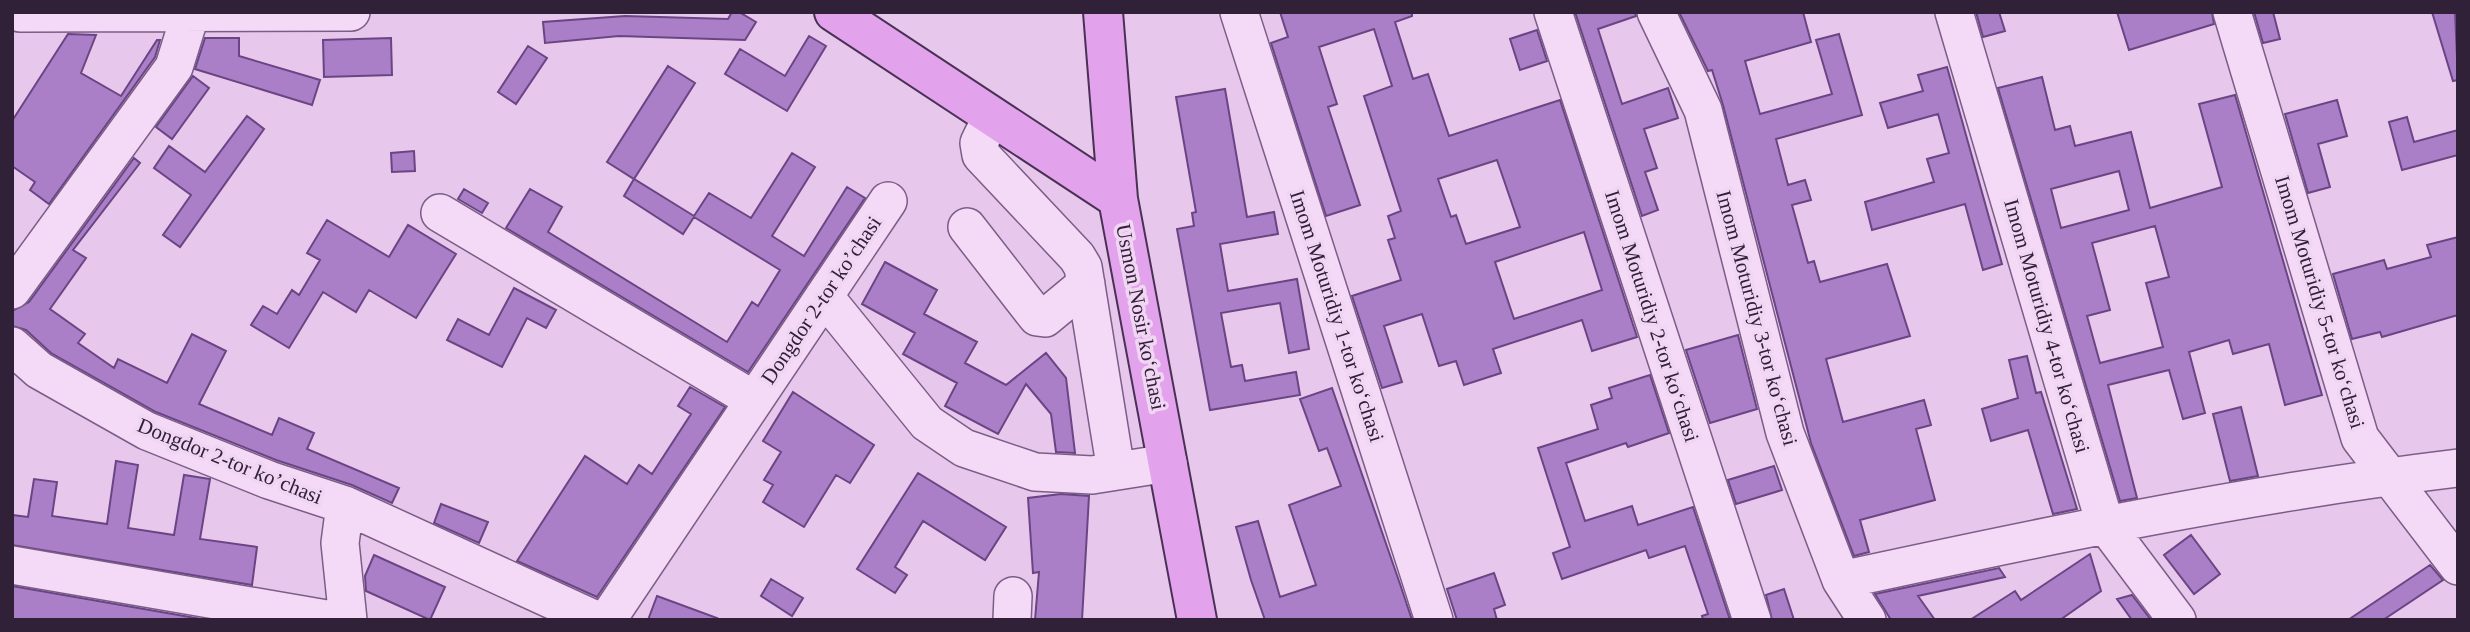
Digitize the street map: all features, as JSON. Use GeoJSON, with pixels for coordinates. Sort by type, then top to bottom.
{"type":"FeatureCollection","features":[{"type":"Feature","properties":{"kind":"main road"},"geometry":{"type":"LineString","coordinates":[[834,12],[1118,200]]}},
{"type":"Feature","properties":{"kind":"main road","name":"Usmon Nosir ko‘chasi"},"geometry":{"type":"LineString","coordinates":[[1103,12],[1118,200],[1197,620]]}},
{"type":"Feature","properties":{"kind":"street"},"geometry":{"type":"LineString","coordinates":[[20,13],[351,12]]}},
{"type":"Feature","properties":{"kind":"street","name":"Imom Moturidiy 1-tor koʻchasi"},"geometry":{"type":"LineString","coordinates":[[1240,12],[1434,620]]}},
{"type":"Feature","properties":{"kind":"street","name":"Imom Moturidiy 2-tor koʻchasi"},"geometry":{"type":"LineString","coordinates":[[1553,12],[1752,620]]}},
{"type":"Feature","properties":{"kind":"street","name":"Imom Moturidiy 3-tor koʻchasi"},"geometry":{"type":"LineString","coordinates":[[1656,12],[1703,110],[1784,433],[1841,580],[1867,620]]}},
{"type":"Feature","properties":{"kind":"street","name":"Imom Moturidiy 4-tor koʻchasi"},"geometry":{"type":"LineString","coordinates":[[1954,12],[2105,524],[2177,620]]}},
{"type":"Feature","properties":{"kind":"street","name":"Imom Moturidiy 5-tor koʻchasi"},"geometry":{"type":"LineString","coordinates":[[2232,12],[2360,438],[2387,477],[2458,566]]}},
{"type":"Feature","properties":{"kind":"street"},"geometry":{"type":"LineString","coordinates":[[12,290],[174,68],[191,14]]}},
{"type":"Feature","properties":{"kind":"street"},"geometry":{"type":"LineString","coordinates":[[992,116],[979,143],[981,155],[1077,257],[1083,267],[1116,471]]}},
{"type":"Feature","properties":{"kind":"street","name":"Dongdor 2-tor koʼchasi"},"geometry":{"type":"LineString","coordinates":[[607,620],[888,201]]}},
{"type":"Feature","properties":{"kind":"street","name":"Dongdor 2-tor koʼchasi"},"geometry":{"type":"LineString","coordinates":[[440,213],[754,400]]}},
{"type":"Feature","properties":{"kind":"street"},"geometry":{"type":"LineString","coordinates":[[967,227],[1037,317],[1045,318],[1086,285]]}},
{"type":"Feature","properties":{"kind":"street"},"geometry":{"type":"LineString","coordinates":[[824,296],[927,423],[964,448],[1035,472],[1092,475],[1168,463]]}},
{"type":"Feature","properties":{"kind":"street","name":"Dongdor 2-tor koʼchasi"},"geometry":{"type":"LineString","coordinates":[[12,346],[39,370],[147,431],[269,480],[345,505],[596,620]]}},
{"type":"Feature","properties":{"kind":"street"},"geometry":{"type":"LineString","coordinates":[[1841,580],[2105,524],[2387,477],[2458,468]]}},
{"type":"Feature","properties":{"kind":"street","name":"Dongdor 2-tor koʼchasi"},"geometry":{"type":"LineString","coordinates":[[345,505],[340,542],[348,620]]}},
{"type":"Feature","properties":{"kind":"street"},"geometry":{"type":"LineString","coordinates":[[12,565],[332,620]]}},
{"type":"Feature","properties":{"kind":"building"},"geometry":{"type":"Polygon","coordinates":[[[732,12],[739,12],[756,22],[745,40],[619,36],[545,43],[543,22],[625,16],[728,19],[732,12]]]}},
{"type":"Feature","properties":{"kind":"building"},"geometry":{"type":"Polygon","coordinates":[[[1280,12],[1412,12],[1412,16],[1395,22],[1413,79],[1428,74],[1449,136],[1560,100],[1637,337],[1592,351],[1582,320],[1493,349],[1501,373],[1464,385],[1456,361],[1439,366],[1422,314],[1384,326],[1402,382],[1382,388],[1352,296],[1401,280],[1388,240],[1395,238],[1388,216],[1401,211],[1364,96],[1392,86],[1374,29],[1319,47],[1337,104],[1328,107],[1360,205],[1326,216],[1271,43],[1288,37],[1280,12]],[[1497,160],[1438,179],[1451,217],[1456,215],[1466,244],[1520,227],[1497,160]],[[1584,232],[1495,262],[1514,319],[1602,290],[1584,232]]]}},
{"type":"Feature","properties":{"kind":"building"},"geometry":{"type":"Polygon","coordinates":[[[1575,12],[1635,12],[1636,16],[1598,29],[1622,104],[1668,88],[1678,118],[1644,129],[1657,168],[1645,172],[1658,210],[1642,216],[1575,12]]]}},
{"type":"Feature","properties":{"kind":"building"},"geometry":{"type":"Polygon","coordinates":[[[1679,12],[1803,12],[1811,42],[1745,61],[1760,114],[1832,94],[1816,40],[1839,34],[1862,115],[1776,139],[1788,185],[1805,180],[1811,200],[1792,205],[1808,263],[1814,261],[1820,282],[1887,264],[1910,336],[1826,359],[1843,422],[1924,400],[1931,425],[1916,429],[1935,500],[1860,520],[1869,552],[1854,556],[1811,443],[1723,105],[1712,70],[1708,71],[1679,12]]]}},
{"type":"Feature","properties":{"kind":"building"},"geometry":{"type":"Polygon","coordinates":[[[1976,12],[1999,12],[2005,31],[1983,37],[1976,12]]]}},
{"type":"Feature","properties":{"kind":"building"},"geometry":{"type":"Polygon","coordinates":[[[2117,12],[2212,12],[2214,24],[2129,50],[2117,12]]]}},
{"type":"Feature","properties":{"kind":"building"},"geometry":{"type":"Polygon","coordinates":[[[2254,12],[2273,12],[2280,39],[2263,43],[2254,12]]]}},
{"type":"Feature","properties":{"kind":"building"},"geometry":{"type":"Polygon","coordinates":[[[2432,12],[2455,12],[2458,80],[2453,81],[2432,12]]]}},
{"type":"Feature","properties":{"kind":"building"},"geometry":{"type":"Polygon","coordinates":[[[1537,30],[1547,61],[1520,70],[1510,39],[1537,30]]]}},
{"type":"Feature","properties":{"kind":"building"},"geometry":{"type":"Polygon","coordinates":[[[68,34],[96,35],[81,73],[121,96],[157,40],[160,40],[155,57],[49,204],[30,190],[35,182],[12,166],[12,121],[68,34]]]}},
{"type":"Feature","properties":{"kind":"building"},"geometry":{"type":"Polygon","coordinates":[[[809,36],[826,46],[787,111],[725,74],[740,49],[785,76],[809,36]]]}},
{"type":"Feature","properties":{"kind":"building"},"geometry":{"type":"Polygon","coordinates":[[[205,38],[239,38],[239,56],[320,80],[312,105],[195,69],[205,38]]]}},
{"type":"Feature","properties":{"kind":"building"},"geometry":{"type":"Polygon","coordinates":[[[391,38],[392,75],[324,77],[323,40],[391,38]]]}},
{"type":"Feature","properties":{"kind":"building"},"geometry":{"type":"Polygon","coordinates":[[[528,46],[547,58],[516,104],[498,92],[528,46]]]}},
{"type":"Feature","properties":{"kind":"building"},"geometry":{"type":"Polygon","coordinates":[[[668,66],[695,83],[634,179],[607,162],[668,66]]]}},
{"type":"Feature","properties":{"kind":"building"},"geometry":{"type":"Polygon","coordinates":[[[1947,67],[2002,264],[1983,270],[1965,204],[1872,230],[1865,202],[1934,182],[1927,159],[1949,153],[1938,114],[1888,128],[1880,103],[1923,91],[1918,75],[1947,67]]]}},
{"type":"Feature","properties":{"kind":"building"},"geometry":{"type":"Polygon","coordinates":[[[193,76],[209,88],[172,139],[156,127],[193,76]]]}},
{"type":"Feature","properties":{"kind":"building"},"geometry":{"type":"Polygon","coordinates":[[[2042,77],[2055,130],[2070,126],[2075,146],[2131,132],[2150,208],[2222,187],[2199,104],[2235,95],[2322,395],[2285,405],[2269,344],[2233,354],[2229,340],[2189,352],[2205,413],[2183,419],[2169,370],[2108,385],[2137,498],[2120,501],[1998,88],[2042,77]],[[2119,171],[2051,189],[2061,228],[2129,210],[2119,171]],[[2155,226],[2092,243],[2110,310],[2087,316],[2100,363],[2163,347],[2146,283],[2169,277],[2155,226]]]}},
{"type":"Feature","properties":{"kind":"building"},"geometry":{"type":"Polygon","coordinates":[[[1225,89],[1247,217],[1274,212],[1278,234],[1220,244],[1228,291],[1297,279],[1309,349],[1289,353],[1280,303],[1221,313],[1231,367],[1242,365],[1245,381],[1296,372],[1300,395],[1210,410],[1177,229],[1194,226],[1192,213],[1196,212],[1176,97],[1225,89]]]}},
{"type":"Feature","properties":{"kind":"building"},"geometry":{"type":"Polygon","coordinates":[[[2337,100],[2347,136],[2318,144],[2330,187],[2308,193],[2285,114],[2337,100]]]}},
{"type":"Feature","properties":{"kind":"building"},"geometry":{"type":"Polygon","coordinates":[[[247,116],[264,129],[180,247],[163,235],[191,195],[154,168],[169,146],[205,172],[247,116]]]}},
{"type":"Feature","properties":{"kind":"building"},"geometry":{"type":"Polygon","coordinates":[[[2407,117],[2414,142],[2458,130],[2458,155],[2402,170],[2389,122],[2407,117]]]}},
{"type":"Feature","properties":{"kind":"building"},"geometry":{"type":"Polygon","coordinates":[[[414,151],[415,171],[392,172],[391,153],[414,151]]]}},
{"type":"Feature","properties":{"kind":"building"},"geometry":{"type":"Polygon","coordinates":[[[792,153],[815,167],[772,236],[804,256],[847,187],[865,198],[748,372],[506,228],[530,189],[562,207],[548,232],[727,342],[752,302],[758,306],[780,270],[694,217],[683,234],[624,196],[634,179],[694,216],[709,193],[751,218],[792,153]]]}},
{"type":"Feature","properties":{"kind":"building"},"geometry":{"type":"Polygon","coordinates":[[[134,158],[140,163],[73,250],[86,258],[50,309],[85,334],[78,343],[114,368],[118,359],[167,383],[192,334],[226,351],[199,404],[272,435],[279,418],[314,433],[307,449],[399,488],[392,503],[352,485],[276,460],[156,412],[51,353],[26,330],[12,326],[12,311],[29,302],[134,158]]]}},
{"type":"Feature","properties":{"kind":"building"},"geometry":{"type":"Polygon","coordinates":[[[464,189],[488,203],[482,213],[458,199],[464,189]]]}},
{"type":"Feature","properties":{"kind":"building"},"geometry":{"type":"Polygon","coordinates":[[[327,220],[389,257],[408,225],[456,254],[416,318],[369,290],[356,312],[323,292],[289,348],[251,325],[263,306],[277,314],[292,290],[299,295],[320,260],[307,253],[327,220]]]}},
{"type":"Feature","properties":{"kind":"building"},"geometry":{"type":"Polygon","coordinates":[[[2458,237],[2458,315],[2382,337],[2380,332],[2352,339],[2333,274],[2384,260],[2387,269],[2431,257],[2427,245],[2458,237]]]}},
{"type":"Feature","properties":{"kind":"building"},"geometry":{"type":"Polygon","coordinates":[[[885,262],[937,290],[924,314],[977,342],[965,363],[1006,385],[1046,353],[1066,378],[1075,453],[1056,452],[1051,414],[1026,384],[998,434],[945,406],[957,383],[903,354],[915,333],[862,304],[885,262]]]}},
{"type":"Feature","properties":{"kind":"building"},"geometry":{"type":"Polygon","coordinates":[[[514,288],[556,310],[546,328],[527,318],[502,367],[447,340],[458,319],[489,335],[514,288]]]}},
{"type":"Feature","properties":{"kind":"building"},"geometry":{"type":"Polygon","coordinates":[[[1738,335],[1757,409],[1710,423],[1686,350],[1738,335]]]}},
{"type":"Feature","properties":{"kind":"building"},"geometry":{"type":"Polygon","coordinates":[[[2027,356],[2036,393],[2041,392],[2077,509],[2053,514],[2028,430],[1991,441],[1982,409],[2018,398],[2009,360],[2027,356]]]}},
{"type":"Feature","properties":{"kind":"building"},"geometry":{"type":"Polygon","coordinates":[[[1650,375],[1669,433],[1628,447],[1626,443],[1566,463],[1585,521],[1632,506],[1638,525],[1693,507],[1730,620],[1703,620],[1702,616],[1708,614],[1685,546],[1649,558],[1646,550],[1562,579],[1553,553],[1570,547],[1538,448],[1598,429],[1591,405],[1612,398],[1609,388],[1650,375]]]}},
{"type":"Feature","properties":{"kind":"building"},"geometry":{"type":"Polygon","coordinates":[[[690,387],[725,407],[597,597],[517,561],[585,456],[627,484],[639,465],[652,474],[691,414],[678,406],[690,387]]]}},
{"type":"Feature","properties":{"kind":"building"},"geometry":{"type":"Polygon","coordinates":[[[1332,388],[1412,620],[1265,620],[1251,580],[1236,527],[1258,521],[1280,597],[1316,585],[1289,505],[1341,486],[1327,448],[1319,451],[1300,399],[1332,388]]]}},
{"type":"Feature","properties":{"kind":"building"},"geometry":{"type":"Polygon","coordinates":[[[793,392],[874,445],[850,483],[836,475],[804,527],[763,502],[773,485],[764,480],[781,452],[763,441],[793,392]]]}},
{"type":"Feature","properties":{"kind":"building"},"geometry":{"type":"Polygon","coordinates":[[[2241,407],[2258,476],[2230,481],[2213,414],[2241,407]]]}},
{"type":"Feature","properties":{"kind":"building"},"geometry":{"type":"Polygon","coordinates":[[[116,461],[138,465],[128,528],[174,535],[184,475],[210,479],[200,539],[257,547],[252,585],[12,545],[12,515],[28,517],[34,479],[57,482],[52,516],[107,524],[116,461]]]}},
{"type":"Feature","properties":{"kind":"building"},"geometry":{"type":"Polygon","coordinates":[[[1774,466],[1782,490],[1736,504],[1728,480],[1774,466]]]}},
{"type":"Feature","properties":{"kind":"building"},"geometry":{"type":"Polygon","coordinates":[[[918,473],[1006,527],[985,560],[923,521],[895,567],[907,575],[895,593],[857,569],[918,473]]]}},
{"type":"Feature","properties":{"kind":"building"},"geometry":{"type":"Polygon","coordinates":[[[1061,494],[1089,496],[1082,620],[1035,620],[1039,572],[1033,573],[1028,498],[1061,494]]]}},
{"type":"Feature","properties":{"kind":"building"},"geometry":{"type":"Polygon","coordinates":[[[441,504],[488,522],[479,543],[434,523],[441,504]]]}},
{"type":"Feature","properties":{"kind":"building"},"geometry":{"type":"Polygon","coordinates":[[[2191,535],[2220,574],[2194,594],[2164,555],[2191,535]]]}},
{"type":"Feature","properties":{"kind":"building"},"geometry":{"type":"Polygon","coordinates":[[[2090,554],[2101,591],[2060,620],[1970,620],[2015,591],[2021,600],[2090,554]]]}},
{"type":"Feature","properties":{"kind":"building"},"geometry":{"type":"Polygon","coordinates":[[[374,555],[445,587],[430,620],[366,591],[365,576],[374,555]]]}},
{"type":"Feature","properties":{"kind":"building"},"geometry":{"type":"Polygon","coordinates":[[[2430,565],[2443,580],[2383,620],[2348,620],[2430,565]]]}},
{"type":"Feature","properties":{"kind":"building"},"geometry":{"type":"Polygon","coordinates":[[[1999,568],[2005,577],[1918,596],[1935,620],[1891,620],[1875,594],[1999,568]]]}},
{"type":"Feature","properties":{"kind":"building"},"geometry":{"type":"Polygon","coordinates":[[[1494,573],[1505,605],[1494,609],[1497,620],[1457,620],[1447,589],[1494,573]]]}},
{"type":"Feature","properties":{"kind":"building"},"geometry":{"type":"Polygon","coordinates":[[[771,579],[803,598],[792,616],[761,596],[771,579]]]}},
{"type":"Feature","properties":{"kind":"building"},"geometry":{"type":"Polygon","coordinates":[[[12,586],[207,620],[12,620],[12,586]]]}},
{"type":"Feature","properties":{"kind":"building"},"geometry":{"type":"Polygon","coordinates":[[[1784,589],[1794,620],[1772,620],[1766,595],[1784,589]]]}},
{"type":"Feature","properties":{"kind":"building"},"geometry":{"type":"Polygon","coordinates":[[[2132,595],[2151,620],[2132,620],[2117,599],[2132,595]]]}},
{"type":"Feature","properties":{"kind":"building"},"geometry":{"type":"Polygon","coordinates":[[[657,596],[717,618],[648,620],[657,596]]]}}]}
